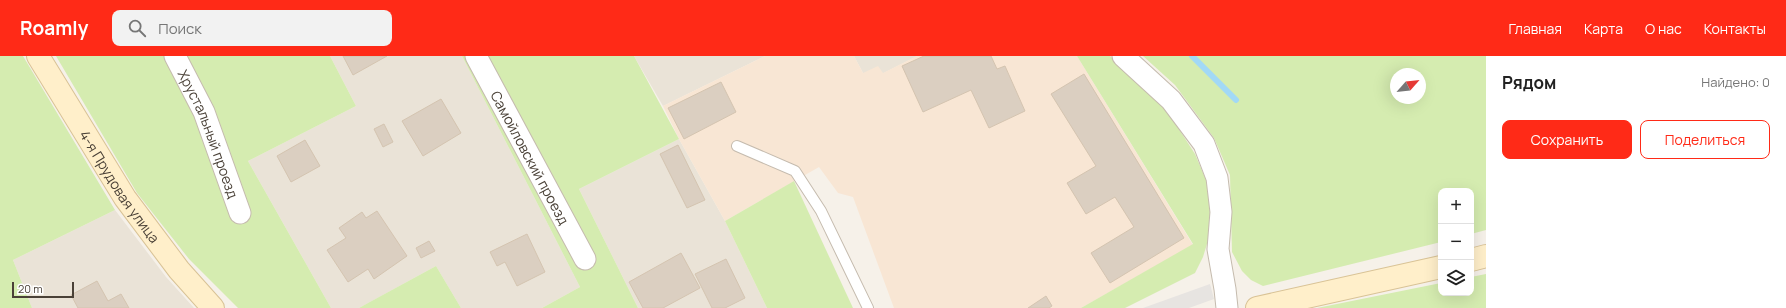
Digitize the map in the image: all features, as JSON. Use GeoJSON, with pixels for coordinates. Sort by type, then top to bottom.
{"type":"FeatureCollection","features":[{"type":"Feature","properties":{"kind":"main road","name":"4-я Прудовая улица"},"geometry":{"type":"LineString","coordinates":[[38,56],[125,198],[179,270],[213,308]]}},
{"type":"Feature","properties":{"kind":"main road"},"geometry":{"type":"LineString","coordinates":[[1474,259],[1486,256]]}},
{"type":"Feature","properties":{"kind":"main road"},"geometry":{"type":"LineString","coordinates":[[1257,308],[1438,268]]}},
{"type":"Feature","properties":{"kind":"street","name":"Хрустальный проезд"},"geometry":{"type":"LineString","coordinates":[[175,56],[204,112],[240,213]]}},
{"type":"Feature","properties":{"kind":"street","name":"Самойловский проезд"},"geometry":{"type":"LineString","coordinates":[[476,56],[585,259]]}},
{"type":"Feature","properties":{"kind":"street"},"geometry":{"type":"LineString","coordinates":[[1123,56],[1171,100],[1204,144],[1217,178],[1221,212],[1218,249],[1227,308]]}},
{"type":"Feature","properties":{"kind":"lane"},"geometry":{"type":"LineString","coordinates":[[736,146],[795,171],[821,211],[868,308]]}},
{"type":"Feature","properties":{"kind":"shaded area"},"geometry":{"type":"Polygon","coordinates":[[[330,56],[462,56],[580,287],[542,308],[461,308],[436,266],[359,308],[331,308],[248,161],[356,106],[330,56]]]}},
{"type":"Feature","properties":{"kind":"shaded area"},"geometry":{"type":"Polygon","coordinates":[[[634,56],[765,56],[663,106],[634,56]]]}},
{"type":"Feature","properties":{"kind":"shaded area"},"geometry":{"type":"Polygon","coordinates":[[[765,56],[854,56],[863,73],[878,66],[883,73],[917,56],[1077,56],[1193,245],[1081,308],[894,308],[853,197],[838,193],[819,167],[725,221],[679,139],[663,106],[765,56]]]}},
{"type":"Feature","properties":{"kind":"shaded area"},"geometry":{"type":"Polygon","coordinates":[[[854,56],[917,56],[882,74],[863,73],[854,56]]]}},
{"type":"Feature","properties":{"kind":"shaded area"},"geometry":{"type":"Polygon","coordinates":[[[679,139],[725,221],[767,308],[638,308],[579,189],[679,139]]]}},
{"type":"Feature","properties":{"kind":"shaded area"},"geometry":{"type":"Polygon","coordinates":[[[115,210],[166,277],[194,308],[32,308],[13,260],[115,210]]]}},
{"type":"Feature","properties":{"kind":"shaded area"},"geometry":{"type":"Polygon","coordinates":[[[1210,284],[1214,299],[1189,308],[1143,308],[1210,284]]]}},
{"type":"Feature","properties":{"kind":"green space"},"geometry":{"type":"Polygon","coordinates":[[[0,56],[23,56],[115,210],[13,260],[32,308],[0,308],[0,56]]]}},
{"type":"Feature","properties":{"kind":"green space"},"geometry":{"type":"Polygon","coordinates":[[[56,56],[330,56],[356,106],[248,161],[331,308],[238,308],[189,259],[137,193],[56,56]]]}},
{"type":"Feature","properties":{"kind":"green space"},"geometry":{"type":"Polygon","coordinates":[[[462,56],[634,56],[679,139],[579,189],[638,308],[542,308],[580,287],[462,56]]]}},
{"type":"Feature","properties":{"kind":"green space"},"geometry":{"type":"Polygon","coordinates":[[[1077,56],[1110,56],[1164,106],[1195,154],[1212,194],[1210,234],[1203,257],[1195,273],[1125,308],[1081,308],[1193,244],[1077,56]]]}},
{"type":"Feature","properties":{"kind":"green space"},"geometry":{"type":"Polygon","coordinates":[[[1143,56],[1486,56],[1486,230],[1474,233],[1474,188],[1438,188],[1438,243],[1263,286],[1251,280],[1242,271],[1232,252],[1230,175],[1214,138],[1175,85],[1143,56]]]}},
{"type":"Feature","properties":{"kind":"green space"},"geometry":{"type":"Polygon","coordinates":[[[794,181],[853,308],[767,308],[725,221],[794,181]]]}},
{"type":"Feature","properties":{"kind":"green space"},"geometry":{"type":"Polygon","coordinates":[[[436,266],[461,308],[359,308],[368,303],[436,266]]]}},
{"type":"Feature","properties":{"kind":"green space"},"geometry":{"type":"Polygon","coordinates":[[[1486,274],[1486,308],[1317,308],[1438,284],[1438,296],[1474,296],[1474,276],[1486,274]]]}},
{"type":"Feature","properties":{"kind":"building"},"geometry":{"type":"Polygon","coordinates":[[[343,56],[387,56],[353,75],[343,56]]]}},
{"type":"Feature","properties":{"kind":"building"},"geometry":{"type":"Polygon","coordinates":[[[924,56],[991,56],[997,69],[1005,66],[1025,111],[989,128],[971,90],[923,112],[902,66],[924,56]]]}},
{"type":"Feature","properties":{"kind":"building"},"geometry":{"type":"Polygon","coordinates":[[[1084,74],[1184,238],[1110,283],[1091,253],[1134,227],[1115,197],[1086,214],[1067,183],[1096,166],[1051,94],[1084,74]]]}},
{"type":"Feature","properties":{"kind":"building"},"geometry":{"type":"Polygon","coordinates":[[[721,82],[736,112],[684,139],[668,108],[721,82]]]}},
{"type":"Feature","properties":{"kind":"building"},"geometry":{"type":"Polygon","coordinates":[[[441,99],[461,133],[423,156],[402,121],[441,99]]]}},
{"type":"Feature","properties":{"kind":"building"},"geometry":{"type":"Polygon","coordinates":[[[384,124],[393,142],[383,147],[374,129],[384,124]]]}},
{"type":"Feature","properties":{"kind":"building"},"geometry":{"type":"Polygon","coordinates":[[[305,140],[320,166],[291,182],[277,156],[305,140]]]}},
{"type":"Feature","properties":{"kind":"building"},"geometry":{"type":"Polygon","coordinates":[[[678,145],[705,200],[687,208],[660,154],[678,145]]]}},
{"type":"Feature","properties":{"kind":"building"},"geometry":{"type":"Polygon","coordinates":[[[377,211],[407,256],[374,279],[368,269],[348,282],[327,250],[346,238],[339,228],[362,212],[366,218],[377,211]]]}},
{"type":"Feature","properties":{"kind":"building"},"geometry":{"type":"Polygon","coordinates":[[[527,234],[545,272],[517,286],[505,262],[497,266],[490,252],[527,234]]]}},
{"type":"Feature","properties":{"kind":"building"},"geometry":{"type":"Polygon","coordinates":[[[429,241],[435,251],[421,258],[416,248],[429,241]]]}},
{"type":"Feature","properties":{"kind":"building"},"geometry":{"type":"Polygon","coordinates":[[[681,253],[700,288],[663,308],[643,308],[629,282],[681,253]]]}},
{"type":"Feature","properties":{"kind":"building"},"geometry":{"type":"Polygon","coordinates":[[[726,259],[745,298],[725,308],[712,308],[695,274],[726,259]]]}},
{"type":"Feature","properties":{"kind":"building"},"geometry":{"type":"Polygon","coordinates":[[[97,281],[108,301],[121,294],[129,308],[78,308],[71,295],[97,281]]]}},
{"type":"Feature","properties":{"kind":"building"},"geometry":{"type":"Polygon","coordinates":[[[1046,296],[1052,306],[1049,308],[1028,308],[1046,296]]]}},
{"type":"Feature","properties":{"kind":"waterway"},"geometry":{"type":"LineString","coordinates":[[1192,56],[1236,100]]}}]}
